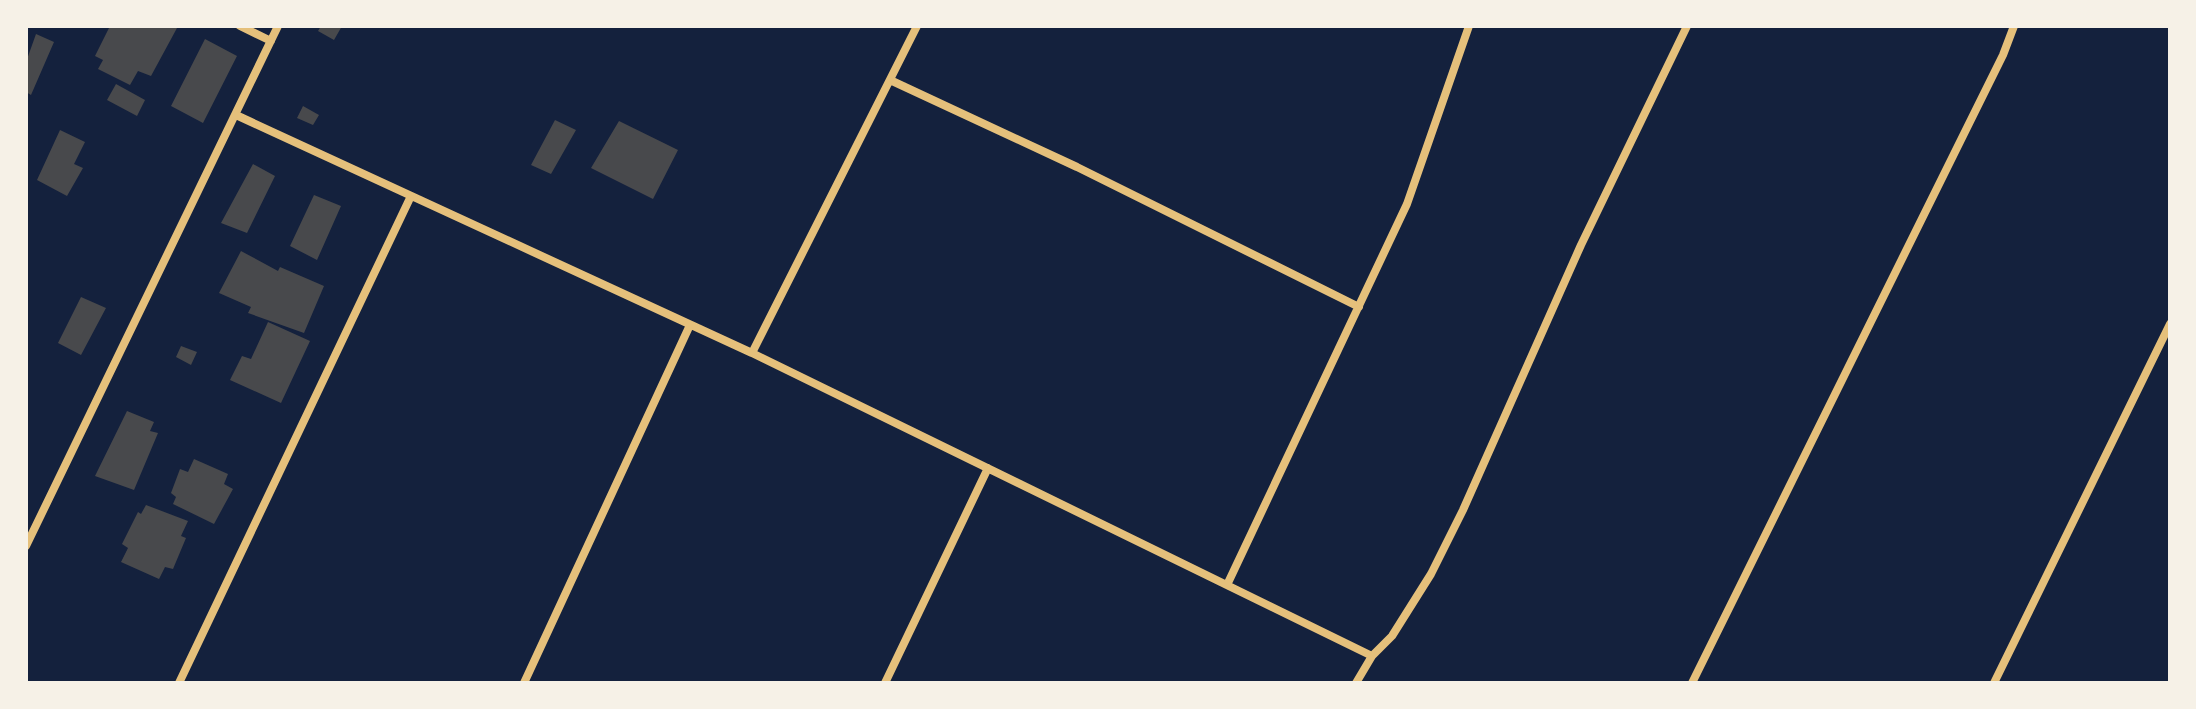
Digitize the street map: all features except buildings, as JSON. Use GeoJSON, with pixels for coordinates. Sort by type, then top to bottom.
{"type":"FeatureCollection","features":[{"type":"Feature","properties":{"kind":"street"},"geometry":{"type":"LineString","coordinates":[[240,26],[271,41]]}},
{"type":"Feature","properties":{"kind":"street"},"geometry":{"type":"LineString","coordinates":[[26,546],[278,26]]}},
{"type":"Feature","properties":{"kind":"street"},"geometry":{"type":"LineString","coordinates":[[752,353],[917,26]]}},
{"type":"Feature","properties":{"kind":"street"},"geometry":{"type":"LineString","coordinates":[[1227,585],[1407,204],[1469,26]]}},
{"type":"Feature","properties":{"kind":"street"},"geometry":{"type":"LineString","coordinates":[[1356,683],[1372,656],[1392,636],[1437,561],[1581,245],[1687,26]]}},
{"type":"Feature","properties":{"kind":"street"},"geometry":{"type":"LineString","coordinates":[[1692,683],[1982,98],[2014,26]]}},
{"type":"Feature","properties":{"kind":"street"},"geometry":{"type":"LineString","coordinates":[[890,80],[1077,167],[1359,307]]}},
{"type":"Feature","properties":{"kind":"street"},"geometry":{"type":"LineString","coordinates":[[236,115],[752,353],[1372,656]]}},
{"type":"Feature","properties":{"kind":"street"},"geometry":{"type":"LineString","coordinates":[[179,683],[411,196]]}},
{"type":"Feature","properties":{"kind":"street"},"geometry":{"type":"LineString","coordinates":[[1994,683],[2170,324]]}},
{"type":"Feature","properties":{"kind":"street"},"geometry":{"type":"LineString","coordinates":[[524,683],[690,325]]}},
{"type":"Feature","properties":{"kind":"street"},"geometry":{"type":"LineString","coordinates":[[885,683],[988,468]]}}]}
